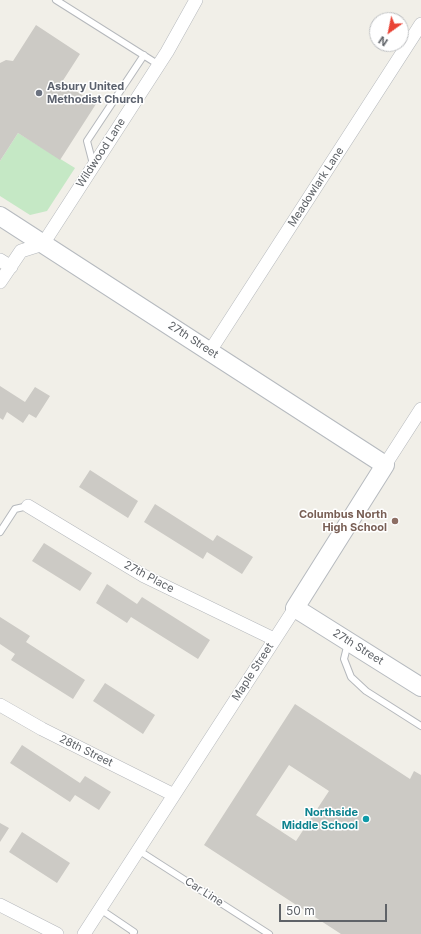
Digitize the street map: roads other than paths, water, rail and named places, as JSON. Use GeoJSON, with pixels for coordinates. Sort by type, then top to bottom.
{"type":"FeatureCollection","features":[{"type":"Feature","properties":{"kind":"street","name":"Wildwood Lane"},"geometry":{"type":"LineString","coordinates":[[43,244],[159,64],[196,0]]}},
{"type":"Feature","properties":{"kind":"street","name":"Meadowlark Lane"},"geometry":{"type":"LineString","coordinates":[[210,351],[421,24]]}},
{"type":"Feature","properties":{"kind":"street","name":"27th Street"},"geometry":{"type":"LineString","coordinates":[[0,216],[384,465]]}},
{"type":"Feature","properties":{"kind":"street"},"geometry":{"type":"LineString","coordinates":[[0,282],[5,263],[21,251],[43,244]]}},
{"type":"Feature","properties":{"kind":"street","name":"Maple Street"},"geometry":{"type":"LineString","coordinates":[[84,934],[295,608],[384,465],[421,409]]}},
{"type":"Feature","properties":{"kind":"street","name":"27th Place"},"geometry":{"type":"LineString","coordinates":[[28,506],[144,576],[274,639]]}},
{"type":"Feature","properties":{"kind":"street","name":"27th Street"},"geometry":{"type":"LineString","coordinates":[[295,608],[421,687]]}},
{"type":"Feature","properties":{"kind":"street","name":"28th Street"},"geometry":{"type":"LineString","coordinates":[[0,705],[42,729],[174,795]]}},
{"type":"Feature","properties":{"kind":"street"},"geometry":{"type":"LineString","coordinates":[[0,905],[57,934]]}},
{"type":"Feature","properties":{"kind":"lane"},"geometry":{"type":"LineString","coordinates":[[56,0],[159,64]]}},
{"type":"Feature","properties":{"kind":"lane"},"geometry":{"type":"LineString","coordinates":[[93,166],[88,141],[144,55]]}},
{"type":"Feature","properties":{"kind":"lane"},"geometry":{"type":"LineString","coordinates":[[0,532],[14,509],[28,506]]}},
{"type":"Feature","properties":{"kind":"lane"},"geometry":{"type":"LineString","coordinates":[[348,641],[344,658],[351,677],[366,690],[421,726]]}},
{"type":"Feature","properties":{"kind":"lane","name":"Car Line"},"geometry":{"type":"LineString","coordinates":[[138,850],[269,934]]}},
{"type":"Feature","properties":{"kind":"lane"},"geometry":{"type":"LineString","coordinates":[[100,909],[134,932],[133,934]]}},
{"type":"Feature","properties":{"kind":"place","name":"Asbury United Methodist Church"},"geometry":{"type":"Point","coordinates":[39,93]}},
{"type":"Feature","properties":{"kind":"place","name":"Columbus North High School"},"geometry":{"type":"Point","coordinates":[395,521]}},
{"type":"Feature","properties":{"kind":"place","name":"Northside Middle School"},"geometry":{"type":"Point","coordinates":[366,819]}}]}
